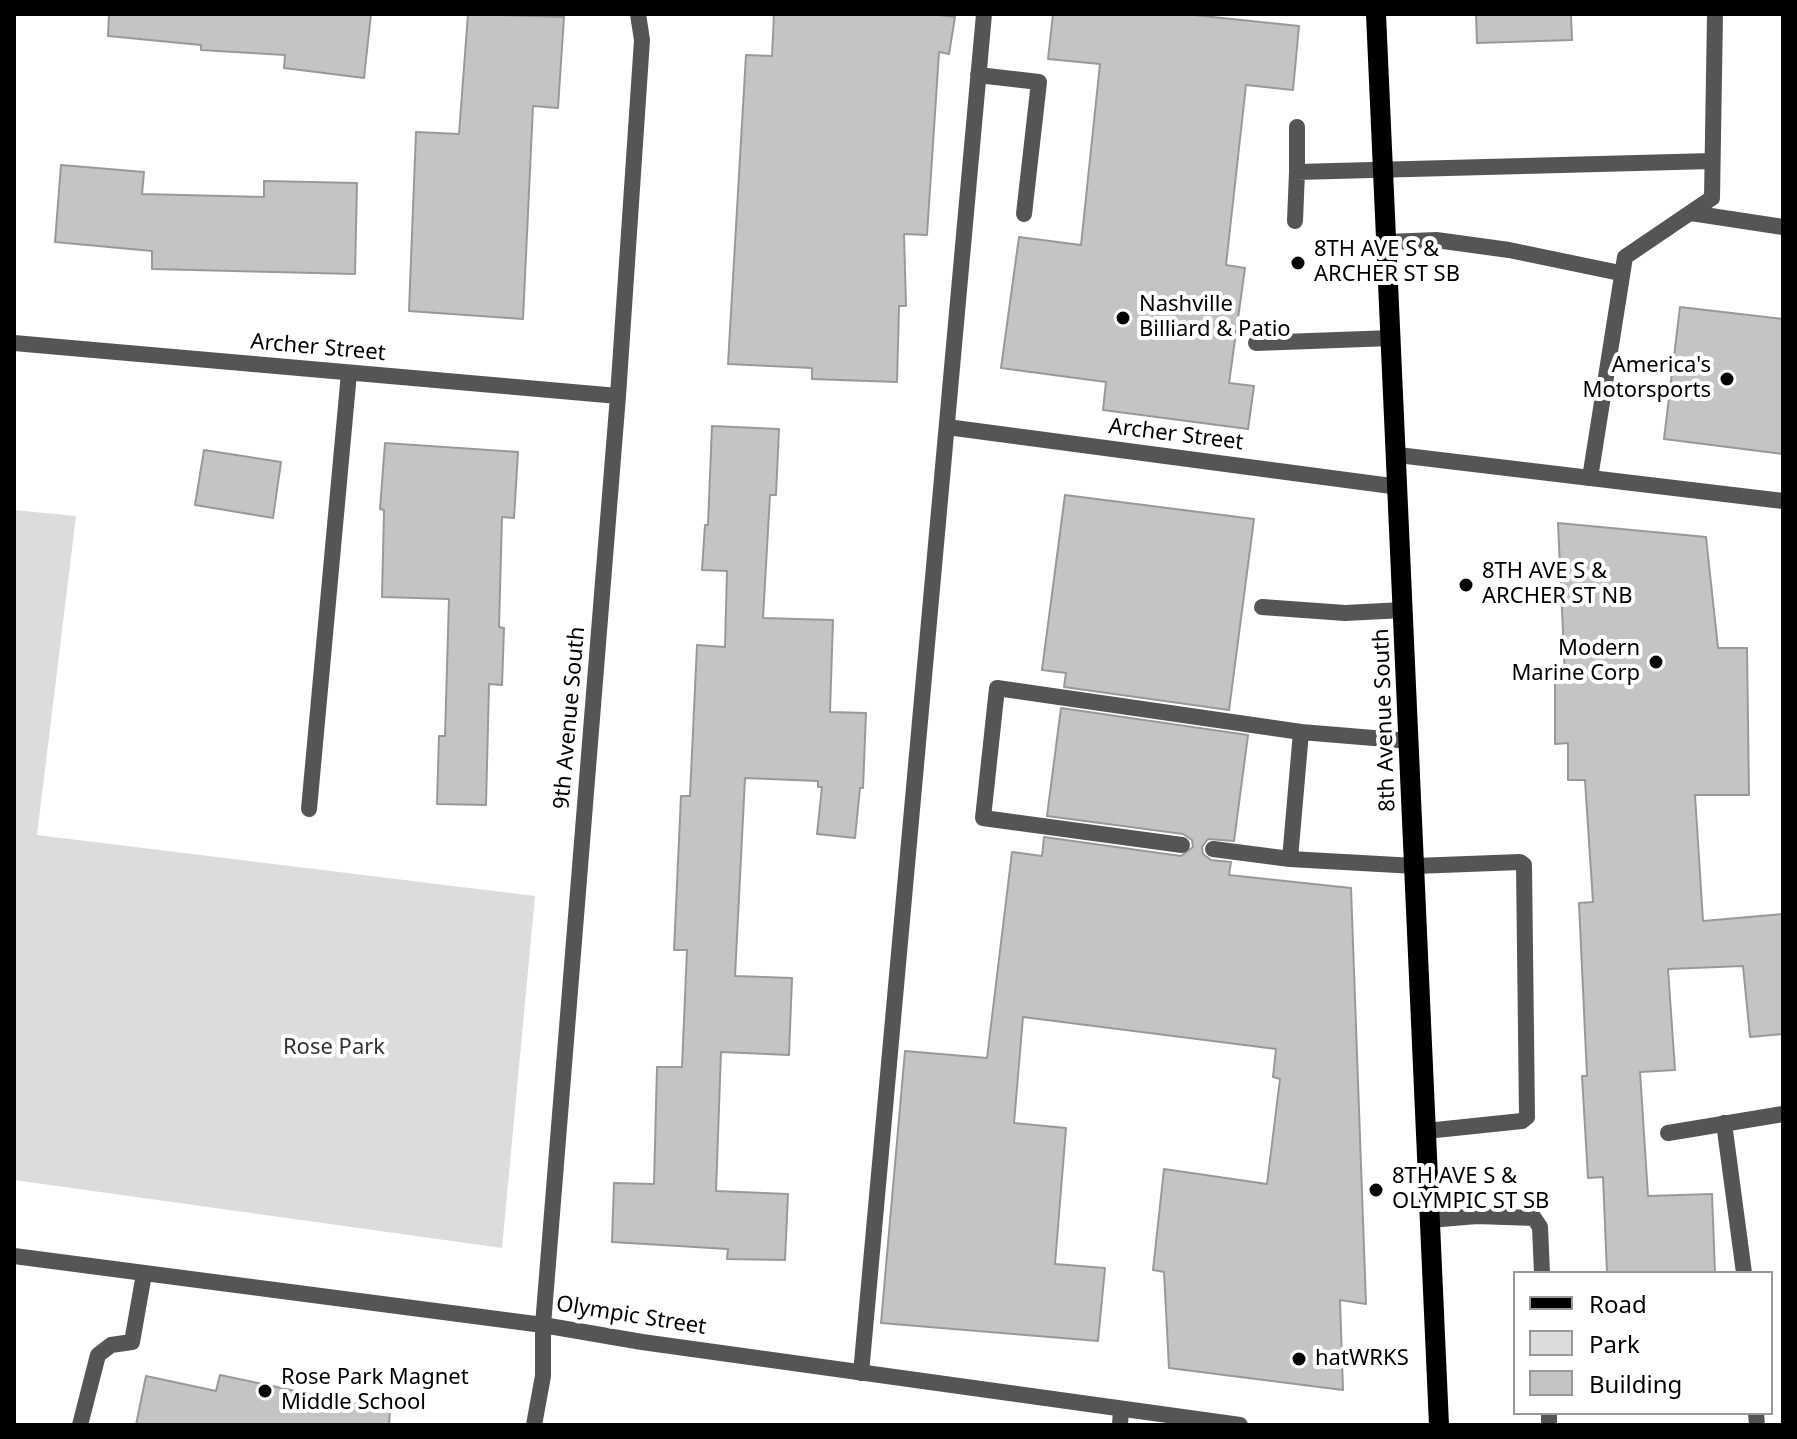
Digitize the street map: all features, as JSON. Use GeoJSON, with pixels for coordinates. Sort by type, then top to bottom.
{"type":"FeatureCollection","features":[{"type":"Feature","properties":{"kind":"main road","name":"8th Avenue South"},"geometry":{"type":"LineString","coordinates":[[1376,14],[1439,1425]]}},
{"type":"Feature","properties":{"kind":"street","name":"9th Avenue South"},"geometry":{"type":"LineString","coordinates":[[534,1425],[543,1376],[543,1325],[618,396],[642,40],[638,14]]}},
{"type":"Feature","properties":{"kind":"street"},"geometry":{"type":"LineString","coordinates":[[861,1373],[984,14]]}},
{"type":"Feature","properties":{"kind":"street"},"geometry":{"type":"LineString","coordinates":[[1590,478],[1620,273],[1625,257],[1712,198],[1715,14]]}},
{"type":"Feature","properties":{"kind":"street"},"geometry":{"type":"LineString","coordinates":[[978,75],[1039,82],[1024,214]]}},
{"type":"Feature","properties":{"kind":"street"},"geometry":{"type":"LineString","coordinates":[[1295,221],[1297,127]]}},
{"type":"Feature","properties":{"kind":"street"},"geometry":{"type":"LineString","coordinates":[[1297,172],[1712,161]]}},
{"type":"Feature","properties":{"kind":"street"},"geometry":{"type":"LineString","coordinates":[[1691,213],[1783,227]]}},
{"type":"Feature","properties":{"kind":"street"},"geometry":{"type":"LineString","coordinates":[[1388,242],[1436,240],[1509,250],[1620,273]]}},
{"type":"Feature","properties":{"kind":"street"},"geometry":{"type":"LineString","coordinates":[[1256,343],[1392,338]]}},
{"type":"Feature","properties":{"kind":"street","name":"Archer Street"},"geometry":{"type":"LineString","coordinates":[[14,343],[618,396]]}},
{"type":"Feature","properties":{"kind":"street"},"geometry":{"type":"LineString","coordinates":[[309,809],[349,373]]}},
{"type":"Feature","properties":{"kind":"street","name":"Archer Street"},"geometry":{"type":"LineString","coordinates":[[947,427],[1399,487]]}},
{"type":"Feature","properties":{"kind":"street"},"geometry":{"type":"LineString","coordinates":[[1398,455],[1783,501]]}},
{"type":"Feature","properties":{"kind":"street"},"geometry":{"type":"LineString","coordinates":[[1262,607],[1345,613],[1404,610]]}},
{"type":"Feature","properties":{"kind":"street"},"geometry":{"type":"LineString","coordinates":[[1182,845],[983,818],[997,688],[1301,732],[1410,741]]}},
{"type":"Feature","properties":{"kind":"street"},"geometry":{"type":"LineString","coordinates":[[1290,859],[1301,732]]}},
{"type":"Feature","properties":{"kind":"street"},"geometry":{"type":"LineString","coordinates":[[1213,849],[1290,859],[1415,866],[1520,862],[1524,865],[1527,1117],[1522,1121],[1426,1131]]}},
{"type":"Feature","properties":{"kind":"street"},"geometry":{"type":"LineString","coordinates":[[1668,1133],[1783,1114]]}},
{"type":"Feature","properties":{"kind":"street"},"geometry":{"type":"LineString","coordinates":[[1724,1123],[1744,1271]]}},
{"type":"Feature","properties":{"kind":"street"},"geometry":{"type":"LineString","coordinates":[[1430,1220],[1477,1216],[1534,1218],[1540,1227],[1542,1271]]}},
{"type":"Feature","properties":{"kind":"street","name":"Olympic Street"},"geometry":{"type":"LineString","coordinates":[[14,1256],[543,1325],[861,1373],[1120,1417],[1240,1425]]}},
{"type":"Feature","properties":{"kind":"street"},"geometry":{"type":"LineString","coordinates":[[80,1425],[98,1355],[111,1345],[132,1342],[144,1274]]}},
{"type":"Feature","properties":{"kind":"green space","name":"Rose Park"},"geometry":{"type":"Polygon","coordinates":[[[14,510],[76,516],[37,835],[535,896],[502,1248],[14,1180],[14,510]]]}},
{"type":"Feature","properties":{"kind":"building"},"geometry":{"type":"Polygon","coordinates":[[[109,14],[371,14],[364,78],[284,68],[285,55],[201,50],[201,45],[108,36],[109,14]]]}},
{"type":"Feature","properties":{"kind":"building"},"geometry":{"type":"Polygon","coordinates":[[[468,14],[564,17],[558,108],[533,106],[523,319],[409,311],[416,132],[459,134],[468,14]]]}},
{"type":"Feature","properties":{"kind":"building"},"geometry":{"type":"Polygon","coordinates":[[[774,14],[929,14],[955,17],[949,54],[939,52],[927,235],[904,234],[906,306],[899,306],[897,382],[812,379],[812,368],[728,364],[746,55],[772,56],[774,14]]]}},
{"type":"Feature","properties":{"kind":"building"},"geometry":{"type":"Polygon","coordinates":[[[1053,14],[1184,14],[1299,26],[1293,90],[1246,85],[1226,265],[1245,268],[1229,383],[1254,386],[1248,429],[1103,410],[1106,382],[1001,368],[1019,237],[1081,245],[1100,64],[1048,59],[1053,14]]]}},
{"type":"Feature","properties":{"kind":"building"},"geometry":{"type":"Polygon","coordinates":[[[1476,14],[1571,14],[1572,40],[1477,43],[1476,14]]]}},
{"type":"Feature","properties":{"kind":"building"},"geometry":{"type":"Polygon","coordinates":[[[61,165],[144,172],[142,194],[264,197],[264,181],[357,183],[355,274],[152,269],[152,251],[55,242],[61,165]]]}},
{"type":"Feature","properties":{"kind":"building","name":"America's Motorsports"},"geometry":{"type":"Polygon","coordinates":[[[1680,307],[1783,319],[1783,454],[1664,439],[1680,307]]]}},
{"type":"Feature","properties":{"kind":"building"},"geometry":{"type":"Polygon","coordinates":[[[712,426],[779,429],[776,495],[770,495],[763,618],[833,620],[830,712],[866,713],[863,788],[860,788],[855,838],[817,834],[822,787],[818,787],[818,781],[745,778],[735,976],[792,978],[789,1055],[721,1052],[716,1191],[788,1194],[785,1260],[727,1259],[728,1249],[612,1242],[614,1183],[654,1184],[657,1067],[682,1067],[687,950],[674,950],[681,796],[690,796],[697,645],[725,647],[727,571],[702,570],[705,525],[708,525],[712,426]]]}},
{"type":"Feature","properties":{"kind":"building"},"geometry":{"type":"Polygon","coordinates":[[[385,443],[518,452],[514,518],[502,517],[499,627],[504,628],[502,685],[489,684],[486,805],[437,804],[439,736],[445,736],[449,599],[382,597],[384,510],[380,509],[385,443]]]}},
{"type":"Feature","properties":{"kind":"building"},"geometry":{"type":"Polygon","coordinates":[[[204,450],[281,462],[273,518],[195,505],[204,450]]]}},
{"type":"Feature","properties":{"kind":"building"},"geometry":{"type":"Polygon","coordinates":[[[1065,495],[1254,519],[1229,710],[1064,687],[1066,673],[1042,670],[1065,495]]]}},
{"type":"Feature","properties":{"kind":"building"},"geometry":{"type":"Polygon","coordinates":[[[1558,523],[1706,537],[1718,648],[1747,648],[1749,795],[1695,795],[1703,921],[1783,914],[1783,1034],[1750,1037],[1743,966],[1668,969],[1675,1070],[1640,1072],[1648,1196],[1712,1194],[1715,1271],[1607,1271],[1603,1177],[1588,1178],[1582,1076],[1587,1076],[1579,903],[1593,902],[1585,780],[1568,780],[1568,743],[1555,744],[1555,676],[1565,676],[1558,523]]]}},
{"type":"Feature","properties":{"kind":"building"},"geometry":{"type":"Polygon","coordinates":[[[1061,708],[1248,735],[1234,841],[1208,839],[1202,847],[1203,854],[1211,860],[1231,862],[1229,875],[1351,888],[1366,1304],[1340,1300],[1343,1390],[1169,1368],[1164,1272],[1153,1270],[1164,1169],[1267,1184],[1280,1079],[1273,1077],[1276,1049],[1023,1017],[1014,1123],[1066,1128],[1055,1264],[1105,1268],[1098,1341],[881,1323],[905,1051],[987,1058],[1012,852],[1042,856],[1044,837],[1181,856],[1193,847],[1192,840],[1183,834],[1047,816],[1061,708]]]}},
{"type":"Feature","properties":{"kind":"building","name":"Rose Park Magnet Middle School"},"geometry":{"type":"Polygon","coordinates":[[[220,1375],[390,1411],[389,1425],[136,1425],[146,1376],[216,1391],[220,1375]]]}},
{"type":"Feature","properties":{"kind":"place","name":"8TH AVE S & ARCHER ST SB"},"geometry":{"type":"Point","coordinates":[1298,263]}},
{"type":"Feature","properties":{"kind":"place","name":"Nashville Billiard & Patio"},"geometry":{"type":"Point","coordinates":[1123,318]}},
{"type":"Feature","properties":{"kind":"place","name":"America's Motorsports"},"geometry":{"type":"Point","coordinates":[1727,379]}},
{"type":"Feature","properties":{"kind":"place","name":"8TH AVE S & ARCHER ST NB"},"geometry":{"type":"Point","coordinates":[1466,585]}},
{"type":"Feature","properties":{"kind":"place","name":"Modern Marine Corp"},"geometry":{"type":"Point","coordinates":[1656,662]}},
{"type":"Feature","properties":{"kind":"place","name":"8TH AVE S & OLYMPIC ST SB"},"geometry":{"type":"Point","coordinates":[1376,1190]}},
{"type":"Feature","properties":{"kind":"place","name":"hatWRKS"},"geometry":{"type":"Point","coordinates":[1299,1359]}},
{"type":"Feature","properties":{"kind":"place","name":"Rose Park Magnet Middle School"},"geometry":{"type":"Point","coordinates":[265,1391]}}]}
